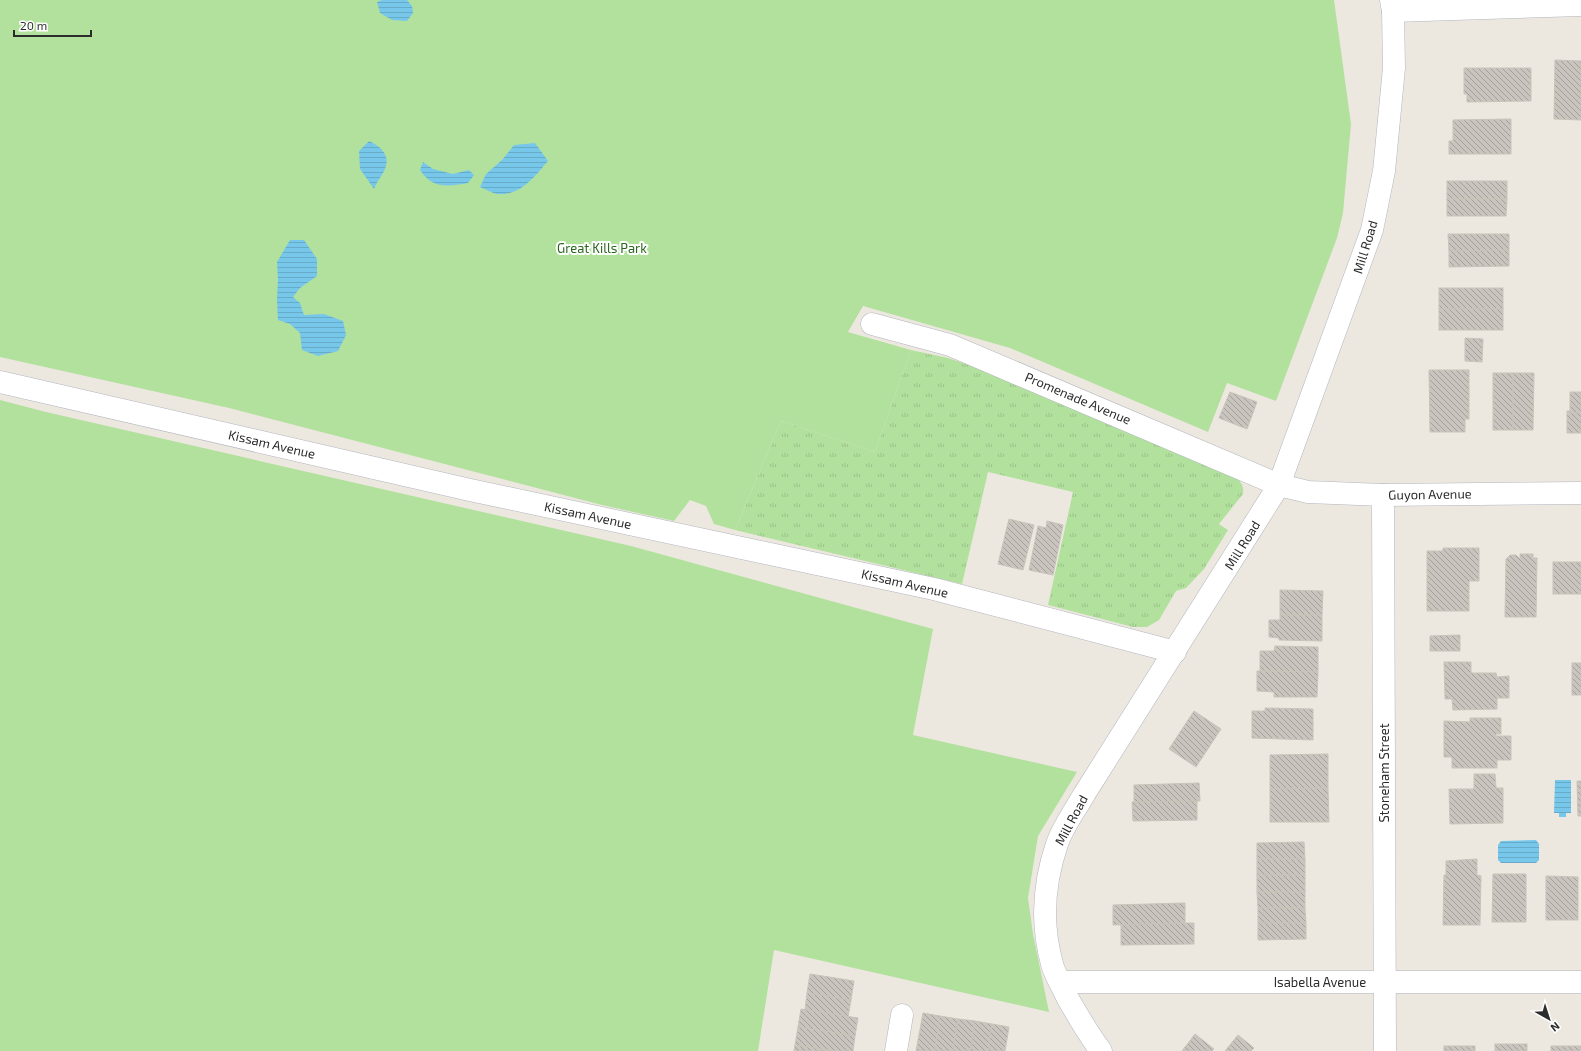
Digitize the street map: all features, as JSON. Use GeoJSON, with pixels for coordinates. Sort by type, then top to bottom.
{"type":"FeatureCollection","features":[{"type":"Feature","properties":{"kind":"street"},"geometry":{"type":"LineString","coordinates":[[1392,6],[1581,5]]}},
{"type":"Feature","properties":{"kind":"street","name":"Mill Road"},"geometry":{"type":"LineString","coordinates":[[1101,1051],[1087,1032],[1052,965],[1046,934],[1048,875],[1058,842],[1085,793],[1280,484],[1372,230],[1384,172],[1390,115],[1394,68],[1392,6]]}},
{"type":"Feature","properties":{"kind":"street","name":"Promenade Avenue"},"geometry":{"type":"LineString","coordinates":[[872,324],[950,345],[1280,484]]}},
{"type":"Feature","properties":{"kind":"street","name":"Kissam Avenue"},"geometry":{"type":"LineString","coordinates":[[0,382],[462,488],[934,589],[1175,652]]}},
{"type":"Feature","properties":{"kind":"street","name":"Guyon Avenue"},"geometry":{"type":"LineString","coordinates":[[1280,484],[1308,492],[1383,495],[1581,492]]}},
{"type":"Feature","properties":{"kind":"street","name":"Stoneham Street"},"geometry":{"type":"LineString","coordinates":[[1383,495],[1386,982],[1385,1051]]}},
{"type":"Feature","properties":{"kind":"street","name":"Isabella Avenue"},"geometry":{"type":"LineString","coordinates":[[1060,982],[1581,982]]}},
{"type":"Feature","properties":{"kind":"street"},"geometry":{"type":"LineString","coordinates":[[896,1051],[902,1015]]}},
{"type":"Feature","properties":{"kind":"green space","name":"Great Kills Park"},"geometry":{"type":"Polygon","coordinates":[[[0,0],[1334,0],[1351,124],[1343,213],[1337,238],[1276,401],[1227,383],[1208,432],[1010,348],[863,306],[848,332],[911,350],[875,452],[781,421],[735,530],[714,524],[706,506],[690,500],[674,521],[602,505],[229,408],[0,357],[0,0]]]}},
{"type":"Feature","properties":{"kind":"green space"},"geometry":{"type":"Polygon","coordinates":[[[911,350],[948,358],[1017,381],[1238,479],[1241,482],[1243,494],[1219,524],[1228,530],[1204,569],[1186,588],[1176,591],[1159,620],[1147,627],[1133,627],[1048,605],[1073,492],[988,472],[962,584],[735,530],[781,421],[875,452],[911,350]]]}},
{"type":"Feature","properties":{"kind":"green space"},"geometry":{"type":"Polygon","coordinates":[[[0,400],[46,412],[631,546],[933,629],[913,735],[1077,772],[1038,836],[1028,898],[1033,934],[1049,1012],[774,950],[758,1051],[0,1051],[0,400]]]}},
{"type":"Feature","properties":{"kind":"water"},"geometry":{"type":"Polygon","coordinates":[[[382,0],[407,0],[412,6],[413,13],[407,21],[392,20],[380,13],[377,2],[382,0]]]}},
{"type":"Feature","properties":{"kind":"water"},"geometry":{"type":"Polygon","coordinates":[[[369,141],[380,148],[387,159],[385,169],[374,189],[360,169],[359,151],[369,141]]]}},
{"type":"Feature","properties":{"kind":"water"},"geometry":{"type":"Polygon","coordinates":[[[535,143],[548,161],[532,179],[520,189],[506,194],[497,194],[480,187],[486,174],[502,160],[514,145],[535,143]]]}},
{"type":"Feature","properties":{"kind":"water"},"geometry":{"type":"Polygon","coordinates":[[[423,162],[433,169],[453,174],[469,170],[474,175],[468,183],[454,185],[436,184],[430,181],[420,170],[423,162]]]}},
{"type":"Feature","properties":{"kind":"water"},"geometry":{"type":"Polygon","coordinates":[[[290,240],[304,240],[317,259],[317,276],[300,288],[293,297],[300,303],[304,315],[324,314],[343,321],[346,335],[338,351],[318,356],[302,350],[300,333],[290,324],[278,320],[277,262],[290,240]]]}},
{"type":"Feature","properties":{"kind":"water"},"geometry":{"type":"Polygon","coordinates":[[[1555,780],[1571,780],[1571,813],[1566,813],[1566,817],[1559,817],[1559,813],[1554,813],[1555,780]]]}},
{"type":"Feature","properties":{"kind":"water"},"geometry":{"type":"Polygon","coordinates":[[[1536,840],[1539,844],[1539,860],[1536,863],[1501,863],[1498,860],[1498,845],[1501,841],[1536,840]]]}},
{"type":"Feature","properties":{"kind":"building"},"geometry":{"type":"Polygon","coordinates":[[[1555,60],[1581,61],[1581,120],[1554,119],[1555,60]]]}},
{"type":"Feature","properties":{"kind":"building"},"geometry":{"type":"Polygon","coordinates":[[[1464,68],[1531,68],[1531,101],[1467,102],[1467,94],[1464,94],[1464,68]]]}},
{"type":"Feature","properties":{"kind":"building"},"geometry":{"type":"Polygon","coordinates":[[[1511,119],[1511,154],[1449,154],[1449,141],[1453,141],[1453,120],[1511,119]]]}},
{"type":"Feature","properties":{"kind":"building"},"geometry":{"type":"Polygon","coordinates":[[[1447,181],[1507,181],[1507,199],[1447,199],[1447,181]]]}},
{"type":"Feature","properties":{"kind":"building"},"geometry":{"type":"Polygon","coordinates":[[[1447,199],[1507,199],[1506,216],[1447,216],[1447,199]]]}},
{"type":"Feature","properties":{"kind":"building"},"geometry":{"type":"Polygon","coordinates":[[[1448,234],[1509,234],[1509,250],[1449,251],[1448,234]]]}},
{"type":"Feature","properties":{"kind":"building"},"geometry":{"type":"Polygon","coordinates":[[[1509,250],[1509,266],[1449,267],[1449,251],[1509,250]]]}},
{"type":"Feature","properties":{"kind":"building"},"geometry":{"type":"Polygon","coordinates":[[[1439,288],[1503,288],[1503,309],[1439,309],[1439,288]]]}},
{"type":"Feature","properties":{"kind":"building"},"geometry":{"type":"Polygon","coordinates":[[[1439,309],[1503,309],[1503,330],[1439,330],[1439,309]]]}},
{"type":"Feature","properties":{"kind":"building"},"geometry":{"type":"Polygon","coordinates":[[[1465,338],[1483,339],[1482,362],[1465,361],[1465,338]]]}},
{"type":"Feature","properties":{"kind":"building"},"geometry":{"type":"Polygon","coordinates":[[[1429,370],[1469,370],[1469,419],[1465,419],[1465,432],[1430,432],[1429,370]]]}},
{"type":"Feature","properties":{"kind":"building"},"geometry":{"type":"Polygon","coordinates":[[[1493,373],[1513,373],[1513,430],[1493,430],[1493,373]]]}},
{"type":"Feature","properties":{"kind":"building"},"geometry":{"type":"Polygon","coordinates":[[[1513,373],[1534,373],[1533,430],[1513,430],[1513,373]]]}},
{"type":"Feature","properties":{"kind":"building"},"geometry":{"type":"Polygon","coordinates":[[[1230,392],[1257,402],[1247,429],[1219,418],[1230,392]]]}},
{"type":"Feature","properties":{"kind":"building"},"geometry":{"type":"Polygon","coordinates":[[[1570,392],[1581,392],[1581,413],[1570,413],[1570,392]]]}},
{"type":"Feature","properties":{"kind":"building"},"geometry":{"type":"Polygon","coordinates":[[[1567,411],[1570,411],[1570,413],[1581,413],[1581,433],[1567,433],[1567,411]]]}},
{"type":"Feature","properties":{"kind":"building"},"geometry":{"type":"Polygon","coordinates":[[[1009,519],[1034,525],[1023,570],[998,564],[1009,519]]]}},
{"type":"Feature","properties":{"kind":"building"},"geometry":{"type":"Polygon","coordinates":[[[1047,521],[1063,525],[1053,575],[1029,570],[1038,526],[1046,528],[1047,521]]]}},
{"type":"Feature","properties":{"kind":"building"},"geometry":{"type":"Polygon","coordinates":[[[1443,548],[1479,548],[1479,581],[1469,581],[1469,611],[1427,611],[1427,551],[1443,551],[1443,548]]]}},
{"type":"Feature","properties":{"kind":"building"},"geometry":{"type":"Polygon","coordinates":[[[1520,554],[1533,554],[1533,558],[1537,558],[1536,617],[1505,617],[1506,559],[1510,555],[1516,555],[1520,559],[1520,554]]]}},
{"type":"Feature","properties":{"kind":"building"},"geometry":{"type":"Polygon","coordinates":[[[1553,562],[1581,562],[1581,594],[1553,594],[1553,562]]]}},
{"type":"Feature","properties":{"kind":"building"},"geometry":{"type":"Polygon","coordinates":[[[1280,590],[1323,591],[1322,615],[1280,615],[1280,590]]]}},
{"type":"Feature","properties":{"kind":"building"},"geometry":{"type":"Polygon","coordinates":[[[1280,615],[1322,615],[1322,641],[1279,640],[1279,638],[1269,637],[1269,620],[1280,620],[1280,615]]]}},
{"type":"Feature","properties":{"kind":"building"},"geometry":{"type":"Polygon","coordinates":[[[1460,635],[1460,651],[1430,651],[1430,636],[1460,635]]]}},
{"type":"Feature","properties":{"kind":"building"},"geometry":{"type":"Polygon","coordinates":[[[1275,646],[1318,647],[1318,672],[1260,671],[1260,651],[1274,651],[1275,646]]]}},
{"type":"Feature","properties":{"kind":"building"},"geometry":{"type":"Polygon","coordinates":[[[1444,662],[1471,662],[1471,673],[1496,673],[1497,677],[1509,676],[1509,698],[1497,698],[1497,709],[1453,710],[1452,699],[1445,699],[1444,662]]]}},
{"type":"Feature","properties":{"kind":"building"},"geometry":{"type":"Polygon","coordinates":[[[1572,663],[1581,663],[1581,695],[1572,695],[1572,663]]]}},
{"type":"Feature","properties":{"kind":"building"},"geometry":{"type":"Polygon","coordinates":[[[1257,671],[1318,672],[1317,697],[1274,697],[1274,692],[1257,691],[1257,671]]]}},
{"type":"Feature","properties":{"kind":"building"},"geometry":{"type":"Polygon","coordinates":[[[1265,708],[1313,709],[1313,740],[1252,738],[1252,711],[1265,711],[1265,708]]]}},
{"type":"Feature","properties":{"kind":"building"},"geometry":{"type":"Polygon","coordinates":[[[1194,711],[1221,729],[1196,767],[1169,749],[1194,711]]]}},
{"type":"Feature","properties":{"kind":"building"},"geometry":{"type":"Polygon","coordinates":[[[1470,718],[1501,718],[1501,734],[1496,734],[1496,736],[1511,736],[1511,760],[1497,760],[1497,768],[1452,768],[1452,757],[1444,757],[1444,721],[1470,722],[1470,718]]]}},
{"type":"Feature","properties":{"kind":"building"},"geometry":{"type":"Polygon","coordinates":[[[1328,754],[1328,788],[1270,789],[1270,755],[1328,754]]]}},
{"type":"Feature","properties":{"kind":"building"},"geometry":{"type":"Polygon","coordinates":[[[1474,774],[1495,774],[1496,788],[1503,788],[1503,823],[1450,824],[1449,789],[1474,789],[1474,774]]]}},
{"type":"Feature","properties":{"kind":"building"},"geometry":{"type":"Polygon","coordinates":[[[1577,781],[1581,781],[1581,816],[1578,816],[1577,781]]]}},
{"type":"Feature","properties":{"kind":"building"},"geometry":{"type":"Polygon","coordinates":[[[1199,783],[1200,801],[1134,802],[1134,785],[1199,783]]]}},
{"type":"Feature","properties":{"kind":"building"},"geometry":{"type":"Polygon","coordinates":[[[1328,788],[1329,822],[1270,822],[1270,789],[1328,788]]]}},
{"type":"Feature","properties":{"kind":"building"},"geometry":{"type":"Polygon","coordinates":[[[1197,801],[1197,820],[1133,821],[1132,802],[1197,801]]]}},
{"type":"Feature","properties":{"kind":"building"},"geometry":{"type":"Polygon","coordinates":[[[1304,842],[1305,859],[1257,859],[1257,843],[1304,842]]]}},
{"type":"Feature","properties":{"kind":"building"},"geometry":{"type":"Polygon","coordinates":[[[1257,859],[1305,859],[1305,875],[1257,875],[1257,859]]]}},
{"type":"Feature","properties":{"kind":"building"},"geometry":{"type":"Polygon","coordinates":[[[1477,859],[1477,875],[1481,876],[1480,925],[1443,925],[1444,875],[1446,875],[1446,861],[1477,859]]]}},
{"type":"Feature","properties":{"kind":"building"},"geometry":{"type":"Polygon","coordinates":[[[1493,874],[1526,874],[1526,922],[1492,922],[1493,874]]]}},
{"type":"Feature","properties":{"kind":"building"},"geometry":{"type":"Polygon","coordinates":[[[1257,875],[1305,875],[1305,892],[1257,892],[1257,875]]]}},
{"type":"Feature","properties":{"kind":"building"},"geometry":{"type":"Polygon","coordinates":[[[1546,876],[1578,877],[1578,920],[1546,920],[1546,876]]]}},
{"type":"Feature","properties":{"kind":"building"},"geometry":{"type":"Polygon","coordinates":[[[1257,892],[1305,892],[1305,908],[1258,908],[1257,892]]]}},
{"type":"Feature","properties":{"kind":"building"},"geometry":{"type":"Polygon","coordinates":[[[1185,903],[1185,923],[1113,925],[1113,905],[1185,903]]]}},
{"type":"Feature","properties":{"kind":"building"},"geometry":{"type":"Polygon","coordinates":[[[1258,908],[1305,908],[1306,923],[1258,923],[1258,908]]]}},
{"type":"Feature","properties":{"kind":"building"},"geometry":{"type":"Polygon","coordinates":[[[1194,923],[1194,944],[1121,945],[1121,925],[1194,923]]]}},
{"type":"Feature","properties":{"kind":"building"},"geometry":{"type":"Polygon","coordinates":[[[1258,923],[1306,923],[1306,939],[1258,940],[1258,923]]]}},
{"type":"Feature","properties":{"kind":"building"},"geometry":{"type":"Polygon","coordinates":[[[810,974],[854,981],[851,1000],[807,993],[810,974]]]}},
{"type":"Feature","properties":{"kind":"building"},"geometry":{"type":"Polygon","coordinates":[[[807,993],[851,1000],[848,1017],[805,1010],[807,993]]]}},
{"type":"Feature","properties":{"kind":"building"},"geometry":{"type":"Polygon","coordinates":[[[801,1009],[858,1018],[855,1036],[798,1027],[801,1009]]]}},
{"type":"Feature","properties":{"kind":"building"},"geometry":{"type":"Polygon","coordinates":[[[923,1013],[940,1016],[935,1051],[916,1051],[923,1013]]]}},
{"type":"Feature","properties":{"kind":"building"},"geometry":{"type":"Polygon","coordinates":[[[940,1016],[958,1019],[953,1051],[935,1051],[940,1016]]]}},
{"type":"Feature","properties":{"kind":"building"},"geometry":{"type":"Polygon","coordinates":[[[958,1019],[975,1021],[970,1051],[953,1051],[958,1019]]]}},
{"type":"Feature","properties":{"kind":"building"},"geometry":{"type":"Polygon","coordinates":[[[975,1021],[992,1024],[988,1051],[970,1051],[975,1021]]]}},
{"type":"Feature","properties":{"kind":"building"},"geometry":{"type":"Polygon","coordinates":[[[992,1024],[1009,1027],[1005,1051],[988,1051],[992,1024]]]}},
{"type":"Feature","properties":{"kind":"building"},"geometry":{"type":"Polygon","coordinates":[[[798,1027],[855,1036],[853,1051],[833,1051],[795,1045],[798,1027]]]}},
{"type":"Feature","properties":{"kind":"building"},"geometry":{"type":"Polygon","coordinates":[[[1195,1034],[1214,1049],[1212,1051],[1182,1051],[1195,1034]]]}},
{"type":"Feature","properties":{"kind":"building"},"geometry":{"type":"Polygon","coordinates":[[[1238,1035],[1254,1048],[1251,1051],[1225,1051],[1238,1035]]]}},
{"type":"Feature","properties":{"kind":"building"},"geometry":{"type":"Polygon","coordinates":[[[1495,1044],[1527,1044],[1527,1051],[1495,1051],[1495,1044]]]}},
{"type":"Feature","properties":{"kind":"building"},"geometry":{"type":"Polygon","coordinates":[[[795,1045],[833,1051],[794,1051],[795,1045]]]}},
{"type":"Feature","properties":{"kind":"building"},"geometry":{"type":"Polygon","coordinates":[[[1444,1046],[1475,1046],[1475,1051],[1444,1051],[1444,1046]]]}},
{"type":"Feature","properties":{"kind":"building"},"geometry":{"type":"Polygon","coordinates":[[[1551,1046],[1581,1046],[1581,1051],[1551,1051],[1551,1046]]]}}]}
